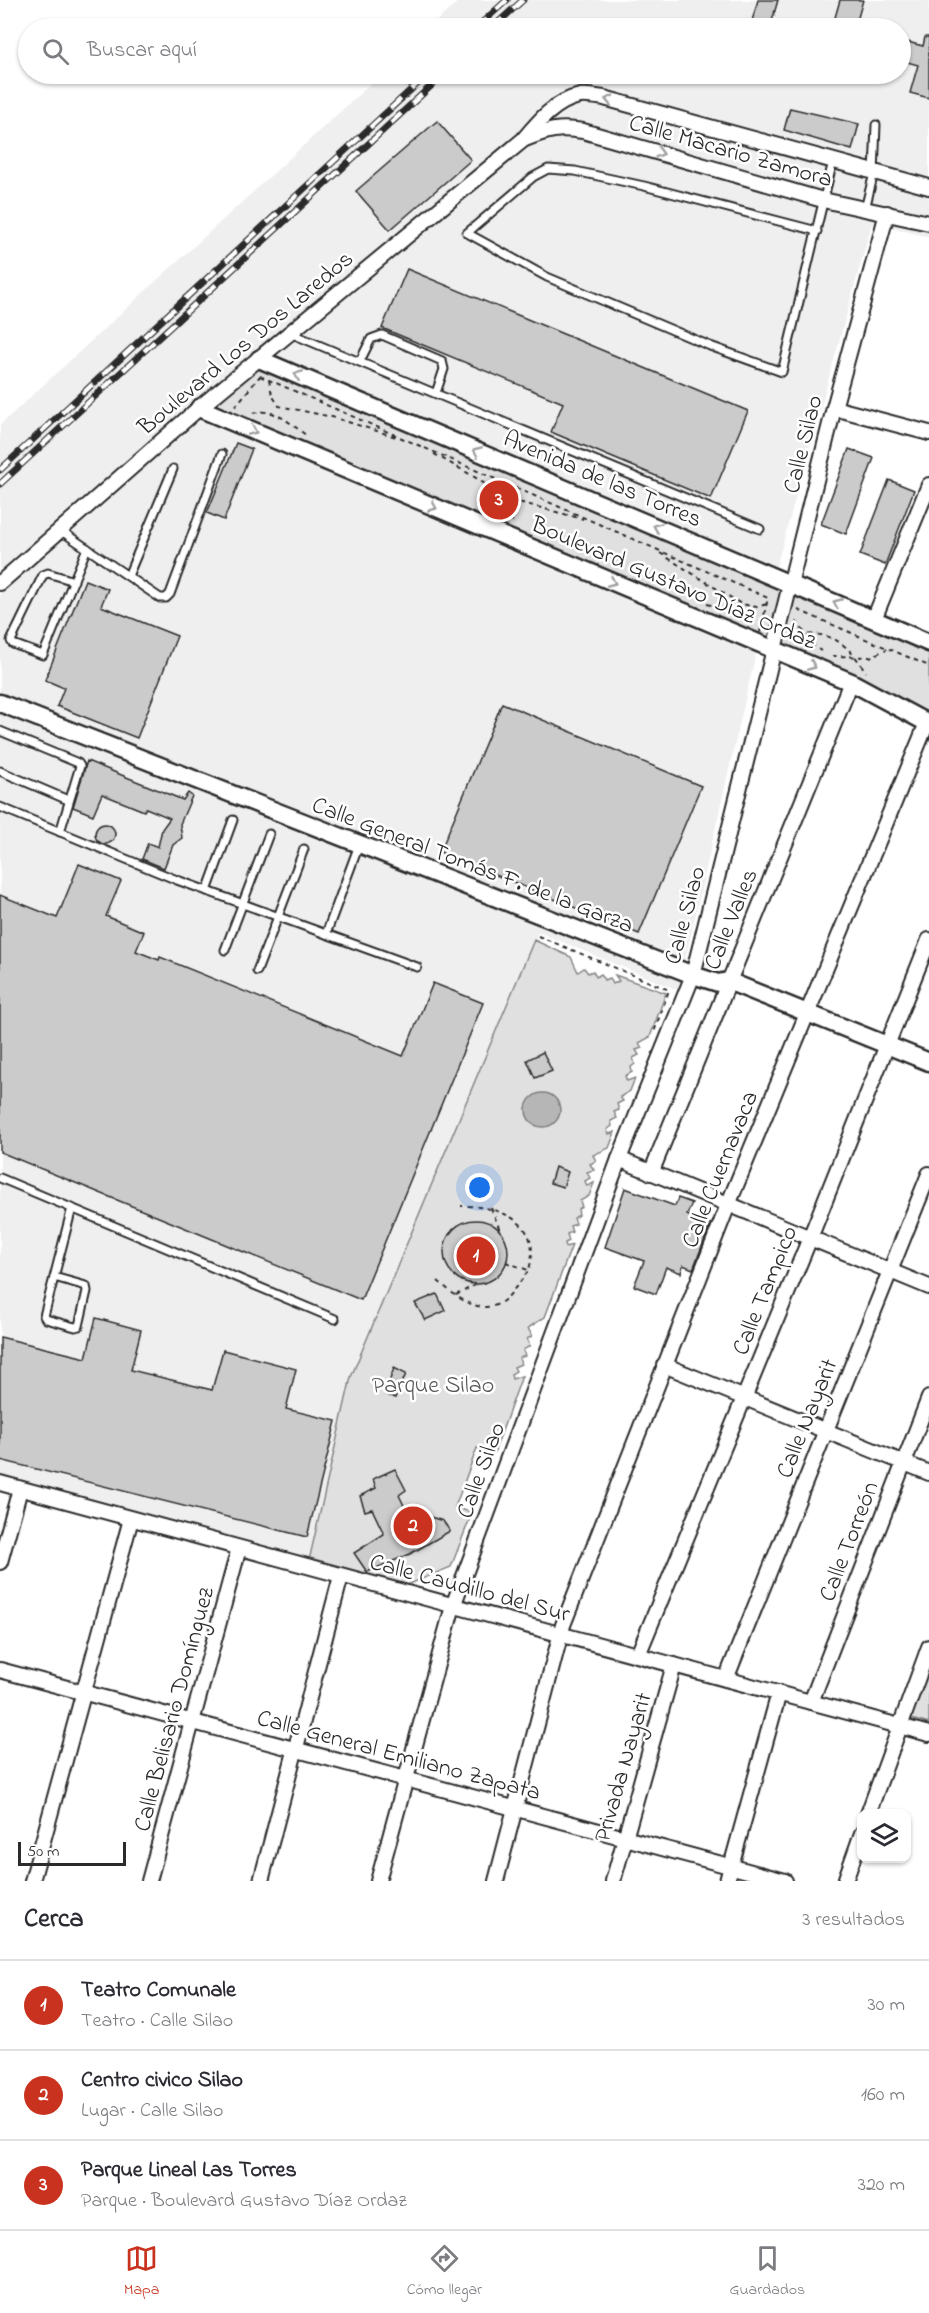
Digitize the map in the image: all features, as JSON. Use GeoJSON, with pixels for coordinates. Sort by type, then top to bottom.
{"type":"FeatureCollection","features":[{"type":"Feature","properties":{"kind":"street"},"geometry":{"type":"LineString","coordinates":[[523,140],[550,110],[581,96],[604,98],[929,188]]}},
{"type":"Feature","properties":{"kind":"street","name":"Calle Macario Zamora"},"geometry":{"type":"LineString","coordinates":[[523,140],[548,130],[565,128],[584,131],[823,200],[929,223]]}},
{"type":"Feature","properties":{"kind":"street","name":"Boulevard Los Dos Laredos"},"geometry":{"type":"LineString","coordinates":[[0,583],[199,408],[523,140]]}},
{"type":"Feature","properties":{"kind":"street","name":"Calle Silao"},"geometry":{"type":"LineString","coordinates":[[378,1881],[453,1606],[619,1159],[693,975],[834,408],[887,213]]}},
{"type":"Feature","properties":{"kind":"street","name":"Avenida de las Torres"},"geometry":{"type":"LineString","coordinates":[[259,359],[929,643]]}},
{"type":"Feature","properties":{"kind":"street","name":"Boulevard Gustavo Díaz Ordaz"},"geometry":{"type":"LineString","coordinates":[[199,408],[851,682],[928,723]]}},
{"type":"Feature","properties":{"kind":"street"},"geometry":{"type":"LineString","coordinates":[[834,408],[929,433]]}},
{"type":"Feature","properties":{"kind":"street"},"geometry":{"type":"LineString","coordinates":[[874,619],[929,484]]}},
{"type":"Feature","properties":{"kind":"street","name":"Calle Valles"},"geometry":{"type":"LineString","coordinates":[[651,1173],[851,682]]}},
{"type":"Feature","properties":{"kind":"street","name":"Calle General Tomás F. de la Garza"},"geometry":{"type":"LineString","coordinates":[[0,703],[693,975],[718,983],[728,981],[929,1062]]}},
{"type":"Feature","properties":{"kind":"street","name":"Calle Cuernavaca"},"geometry":{"type":"LineString","coordinates":[[561,1635],[728,1204],[928,723]]}},
{"type":"Feature","properties":{"kind":"street","name":"Calle Tampico"},"geometry":{"type":"LineString","coordinates":[[638,1655],[810,1238],[929,940]]}},
{"type":"Feature","properties":{"kind":"street"},"geometry":{"type":"LineString","coordinates":[[619,1159],[929,1287]]}},
{"type":"Feature","properties":{"kind":"street","name":"Calle Nayarit"},"geometry":{"type":"LineString","coordinates":[[726,1679],[929,1174]]}},
{"type":"Feature","properties":{"kind":"street"},"geometry":{"type":"LineString","coordinates":[[664,1365],[929,1473]]}},
{"type":"Feature","properties":{"kind":"street","name":"Calle Torreón"},"geometry":{"type":"LineString","coordinates":[[811,1702],[929,1398]]}},
{"type":"Feature","properties":{"kind":"street","name":"Calle Caudillo del Sur"},"geometry":{"type":"LineString","coordinates":[[0,1483],[929,1734]]}},
{"type":"Feature","properties":{"kind":"street"},"geometry":{"type":"LineString","coordinates":[[0,1562],[20,1489]]}},
{"type":"Feature","properties":{"kind":"street"},"geometry":{"type":"LineString","coordinates":[[32,1881],[131,1519]]}},
{"type":"Feature","properties":{"kind":"street","name":"Calle Belisario Domínguez"},"geometry":{"type":"LineString","coordinates":[[149,1881],[239,1548]]}},
{"type":"Feature","properties":{"kind":"street"},"geometry":{"type":"LineString","coordinates":[[261,1881],[342,1576]]}},
{"type":"Feature","properties":{"kind":"street"},"geometry":{"type":"LineString","coordinates":[[496,1881],[561,1635]]}},
{"type":"Feature","properties":{"kind":"street"},"geometry":{"type":"LineString","coordinates":[[870,1809],[929,1647]]}},
{"type":"Feature","properties":{"kind":"street","name":"Privada Nayarit"},"geometry":{"type":"LineString","coordinates":[[613,1881],[674,1665]]}},
{"type":"Feature","properties":{"kind":"street","name":"Calle General Emiliano Zapata"},"geometry":{"type":"LineString","coordinates":[[0,1670],[785,1881]]}},
{"type":"Feature","properties":{"kind":"street"},"geometry":{"type":"LineString","coordinates":[[727,1881],[779,1693]]}},
{"type":"Feature","properties":{"kind":"street"},"geometry":{"type":"LineString","coordinates":[[845,1881],[857,1845]]}},
{"type":"Feature","properties":{"kind":"lane"},"geometry":{"type":"LineString","coordinates":[[865,209],[874,173],[876,125]]}},
{"type":"Feature","properties":{"kind":"lane"},"geometry":{"type":"LineString","coordinates":[[817,231],[644,186],[575,171],[548,169],[533,177],[467,233],[547,277],[710,346],[782,372],[817,231],[833,161]]}},
{"type":"Feature","properties":{"kind":"lane"},"geometry":{"type":"LineString","coordinates":[[290,333],[760,529]]}},
{"type":"Feature","properties":{"kind":"lane"},"geometry":{"type":"LineString","coordinates":[[360,361],[371,339],[382,335],[442,361],[444,369],[436,393]]}},
{"type":"Feature","properties":{"kind":"lane"},"geometry":{"type":"LineString","coordinates":[[60,530],[160,598],[166,598],[170,594],[222,454]]}},
{"type":"Feature","properties":{"kind":"lane"},"geometry":{"type":"LineString","coordinates":[[128,576],[173,469]]}},
{"type":"Feature","properties":{"kind":"lane"},"geometry":{"type":"LineString","coordinates":[[74,581],[48,573],[43,575],[11,641],[13,644],[43,655],[74,581],[87,548]]}},
{"type":"Feature","properties":{"kind":"lane"},"geometry":{"type":"LineString","coordinates":[[0,731],[78,763],[80,766],[60,832]]}},
{"type":"Feature","properties":{"kind":"lane"},"geometry":{"type":"LineString","coordinates":[[0,771],[68,800]]}},
{"type":"Feature","properties":{"kind":"lane"},"geometry":{"type":"LineString","coordinates":[[0,807],[207,891],[417,967]]}},
{"type":"Feature","properties":{"kind":"lane"},"geometry":{"type":"LineString","coordinates":[[207,891],[233,820]]}},
{"type":"Feature","properties":{"kind":"lane"},"geometry":{"type":"LineString","coordinates":[[225,950],[269,834]]}},
{"type":"Feature","properties":{"kind":"lane"},"geometry":{"type":"LineString","coordinates":[[326,934],[359,845]]}},
{"type":"Feature","properties":{"kind":"lane"},"geometry":{"type":"LineString","coordinates":[[257,971],[304,849]]}},
{"type":"Feature","properties":{"kind":"lane"},"geometry":{"type":"LineString","coordinates":[[0,1178],[335,1319]]}},
{"type":"Feature","properties":{"kind":"lane"},"geometry":{"type":"LineString","coordinates":[[54,1277],[86,1286],[87,1291],[79,1326],[50,1320],[44,1316],[54,1277],[72,1208]]}},
{"type":"Feature","properties":{"kind":"path"},"geometry":{"type":"LineString","coordinates":[[260,376],[269,380],[768,598],[759,637],[229,414],[260,376]]}},
{"type":"Feature","properties":{"kind":"path"},"geometry":{"type":"LineString","coordinates":[[269,380],[272,395],[279,406],[332,417],[415,444],[448,461],[507,499],[561,512],[600,525]]}},
{"type":"Feature","properties":{"kind":"path"},"geometry":{"type":"LineString","coordinates":[[276,413],[279,406]]}},
{"type":"Feature","properties":{"kind":"path"},"geometry":{"type":"LineString","coordinates":[[502,514],[507,499]]}},
{"type":"Feature","properties":{"kind":"path"},"geometry":{"type":"LineString","coordinates":[[650,546],[734,600],[748,606],[757,607],[766,604]]}},
{"type":"Feature","properties":{"kind":"path"},"geometry":{"type":"LineString","coordinates":[[731,609],[734,600]]}},
{"type":"Feature","properties":{"kind":"path"},"geometry":{"type":"LineString","coordinates":[[793,608],[929,666]]}},
{"type":"Feature","properties":{"kind":"path"},"geometry":{"type":"LineString","coordinates":[[791,614],[815,647],[822,652]]}},
{"type":"Feature","properties":{"kind":"path"},"geometry":{"type":"LineString","coordinates":[[789,639],[807,635],[827,636],[837,640],[845,645],[868,674]]}},
{"type":"Feature","properties":{"kind":"path"},"geometry":{"type":"LineString","coordinates":[[830,655],[870,657],[889,649]]}},
{"type":"Feature","properties":{"kind":"path"},"geometry":{"type":"LineString","coordinates":[[538,936],[669,990],[654,1032]]}},
{"type":"Feature","properties":{"kind":"path"},"geometry":{"type":"LineString","coordinates":[[438,1281],[469,1303],[484,1307],[498,1305],[511,1294],[528,1270],[532,1250],[527,1231],[510,1215],[491,1208],[461,1206]]}},
{"type":"Feature","properties":{"kind":"path"},"geometry":{"type":"LineString","coordinates":[[491,1208],[500,1230]]}},
{"type":"Feature","properties":{"kind":"path"},"geometry":{"type":"LineString","coordinates":[[506,1262],[528,1270]]}},
{"type":"Feature","properties":{"kind":"path"},"geometry":{"type":"LineString","coordinates":[[456,1295],[477,1284]]}},
{"type":"Feature","properties":{"kind":"shaded area"},"geometry":{"type":"Polygon","coordinates":[[[460,0],[929,0],[929,237],[872,223],[774,575],[678,990],[538,932],[351,1377],[307,1565],[0,1477],[0,425],[370,84],[911,84],[911,18],[440,18],[460,0]]]}},
{"type":"Feature","properties":{"kind":"shaded area"},"geometry":{"type":"Polygon","coordinates":[[[543,1093],[555,1098],[560,1110],[555,1122],[543,1127],[531,1122],[526,1110],[531,1098],[543,1093]]]}},
{"type":"Feature","properties":{"kind":"green space"},"geometry":{"type":"Polygon","coordinates":[[[260,365],[929,652],[929,714],[207,411],[260,365]]]}},
{"type":"Feature","properties":{"kind":"green space","name":"Parque Silao"},"geometry":{"type":"Polygon","coordinates":[[[534,940],[571,957],[578,972],[584,968],[588,973],[593,971],[596,977],[601,974],[604,980],[610,978],[613,984],[619,981],[615,975],[666,993],[650,1037],[639,1043],[642,1048],[636,1050],[639,1055],[633,1058],[635,1064],[631,1067],[632,1072],[625,1076],[627,1081],[635,1078],[630,1091],[620,1097],[623,1101],[617,1104],[619,1110],[614,1112],[617,1118],[611,1121],[612,1126],[607,1130],[609,1134],[615,1132],[609,1148],[593,1155],[596,1161],[590,1164],[594,1170],[587,1172],[590,1178],[585,1181],[587,1186],[594,1183],[589,1196],[580,1201],[582,1207],[578,1209],[579,1215],[574,1218],[576,1224],[570,1226],[572,1232],[567,1234],[569,1241],[565,1243],[566,1247],[572,1245],[545,1317],[528,1328],[532,1336],[527,1339],[530,1346],[523,1350],[525,1356],[519,1358],[521,1364],[514,1367],[516,1371],[511,1374],[512,1379],[522,1376],[494,1453],[477,1448],[455,1507],[472,1513],[451,1567],[400,1588],[308,1565],[351,1377],[534,940]]]}},
{"type":"Feature","properties":{"kind":"green space"},"geometry":{"type":"Polygon","coordinates":[[[929,1663],[929,1724],[908,1718],[929,1663]]]}},
{"type":"Feature","properties":{"kind":"building"},"geometry":{"type":"Polygon","coordinates":[[[758,0],[778,0],[773,18],[753,18],[758,0]]]}},
{"type":"Feature","properties":{"kind":"building"},"geometry":{"type":"Polygon","coordinates":[[[840,0],[863,0],[858,18],[835,18],[840,0]]]}},
{"type":"Feature","properties":{"kind":"building"},"geometry":{"type":"Polygon","coordinates":[[[925,37],[929,37],[929,98],[910,93],[918,65],[911,63],[911,43],[923,46],[925,37]]]}},
{"type":"Feature","properties":{"kind":"building"},"geometry":{"type":"Polygon","coordinates":[[[790,108],[859,124],[852,150],[784,130],[790,108]]]}},
{"type":"Feature","properties":{"kind":"building"},"geometry":{"type":"Polygon","coordinates":[[[437,121],[471,160],[390,230],[356,191],[437,121]]]}},
{"type":"Feature","properties":{"kind":"building"},"geometry":{"type":"Polygon","coordinates":[[[407,269],[748,411],[711,499],[551,432],[563,403],[382,328],[407,269]]]}},
{"type":"Feature","properties":{"kind":"building"},"geometry":{"type":"Polygon","coordinates":[[[236,443],[252,449],[224,520],[207,513],[236,443]]]}},
{"type":"Feature","properties":{"kind":"building"},"geometry":{"type":"Polygon","coordinates":[[[849,449],[874,458],[846,534],[821,524],[849,449]]]}},
{"type":"Feature","properties":{"kind":"building"},"geometry":{"type":"Polygon","coordinates":[[[889,480],[914,490],[885,565],[860,555],[889,480]]]}},
{"type":"Feature","properties":{"kind":"building"},"geometry":{"type":"Polygon","coordinates":[[[85,580],[108,589],[101,606],[177,636],[137,738],[57,706],[64,688],[45,680],[85,580]]]}},
{"type":"Feature","properties":{"kind":"building"},"geometry":{"type":"Polygon","coordinates":[[[502,703],[701,786],[639,934],[440,852],[502,703]]]}},
{"type":"Feature","properties":{"kind":"building"},"geometry":{"type":"Polygon","coordinates":[[[87,761],[183,800],[188,793],[192,796],[180,824],[182,838],[173,845],[164,868],[142,859],[148,843],[158,847],[162,829],[170,818],[146,808],[144,811],[102,794],[93,815],[73,807],[87,761]]]}},
{"type":"Feature","properties":{"kind":"building"},"geometry":{"type":"Polygon","coordinates":[[[101,824],[109,824],[115,830],[115,838],[109,844],[101,844],[95,838],[95,830],[101,824]]]}},
{"type":"Feature","properties":{"kind":"building"},"geometry":{"type":"Polygon","coordinates":[[[79,864],[121,881],[106,916],[144,932],[136,951],[159,960],[160,957],[403,1056],[433,983],[483,1003],[361,1300],[0,1152],[0,895],[57,918],[79,864]]]}},
{"type":"Feature","properties":{"kind":"building"},"geometry":{"type":"Polygon","coordinates":[[[543,1052],[552,1071],[535,1078],[527,1060],[543,1052]]]}},
{"type":"Feature","properties":{"kind":"building"},"geometry":{"type":"Polygon","coordinates":[[[555,1167],[568,1172],[563,1187],[550,1183],[555,1167]]]}},
{"type":"Feature","properties":{"kind":"building"},"geometry":{"type":"Polygon","coordinates":[[[625,1188],[675,1206],[678,1198],[692,1203],[687,1215],[711,1224],[693,1269],[683,1265],[681,1273],[666,1267],[656,1294],[634,1286],[644,1261],[605,1247],[625,1188]]]}},
{"type":"Feature","properties":{"kind":"building"},"geometry":{"type":"Polygon","coordinates":[[[476,1220],[494,1226],[502,1234],[508,1252],[502,1270],[494,1278],[476,1284],[458,1278],[450,1270],[444,1252],[450,1234],[458,1226],[476,1220]]]}},
{"type":"Feature","properties":{"kind":"building"},"geometry":{"type":"Polygon","coordinates":[[[437,1294],[445,1311],[425,1320],[415,1303],[437,1294]]]}},
{"type":"Feature","properties":{"kind":"building"},"geometry":{"type":"Polygon","coordinates":[[[96,1318],[141,1330],[131,1370],[212,1390],[223,1350],[296,1369],[286,1409],[336,1421],[307,1537],[0,1460],[0,1337],[86,1358],[96,1318]]]}},
{"type":"Feature","properties":{"kind":"building"},"geometry":{"type":"Polygon","coordinates":[[[394,1368],[406,1374],[395,1398],[385,1394],[394,1368]]]}},
{"type":"Feature","properties":{"kind":"building"},"geometry":{"type":"Polygon","coordinates":[[[395,1469],[406,1490],[399,1495],[410,1518],[424,1515],[443,1521],[450,1531],[410,1554],[367,1572],[354,1553],[384,1534],[372,1509],[365,1511],[360,1496],[376,1488],[373,1479],[395,1469]]]}},
{"type":"Feature","properties":{"kind":"railway"},"geometry":{"type":"LineString","coordinates":[[487,18],[507,0]]}},
{"type":"Feature","properties":{"kind":"railway"},"geometry":{"type":"LineString","coordinates":[[503,18],[523,0]]}},
{"type":"Feature","properties":{"kind":"railway"},"geometry":{"type":"LineString","coordinates":[[0,470],[417,84]]}},
{"type":"Feature","properties":{"kind":"railway"},"geometry":{"type":"LineString","coordinates":[[0,484],[433,84]]}},
{"type":"Feature","properties":{"kind":"place","name":"Parque Lineal Las Torres"},"geometry":{"type":"Point","coordinates":[499,500]}},
{"type":"Feature","properties":{"kind":"place","name":"Teatro Comunale"},"geometry":{"type":"Point","coordinates":[476,1256]}},
{"type":"Feature","properties":{"kind":"place","name":"Centro civico Silao"},"geometry":{"type":"Point","coordinates":[413,1526]}}]}
